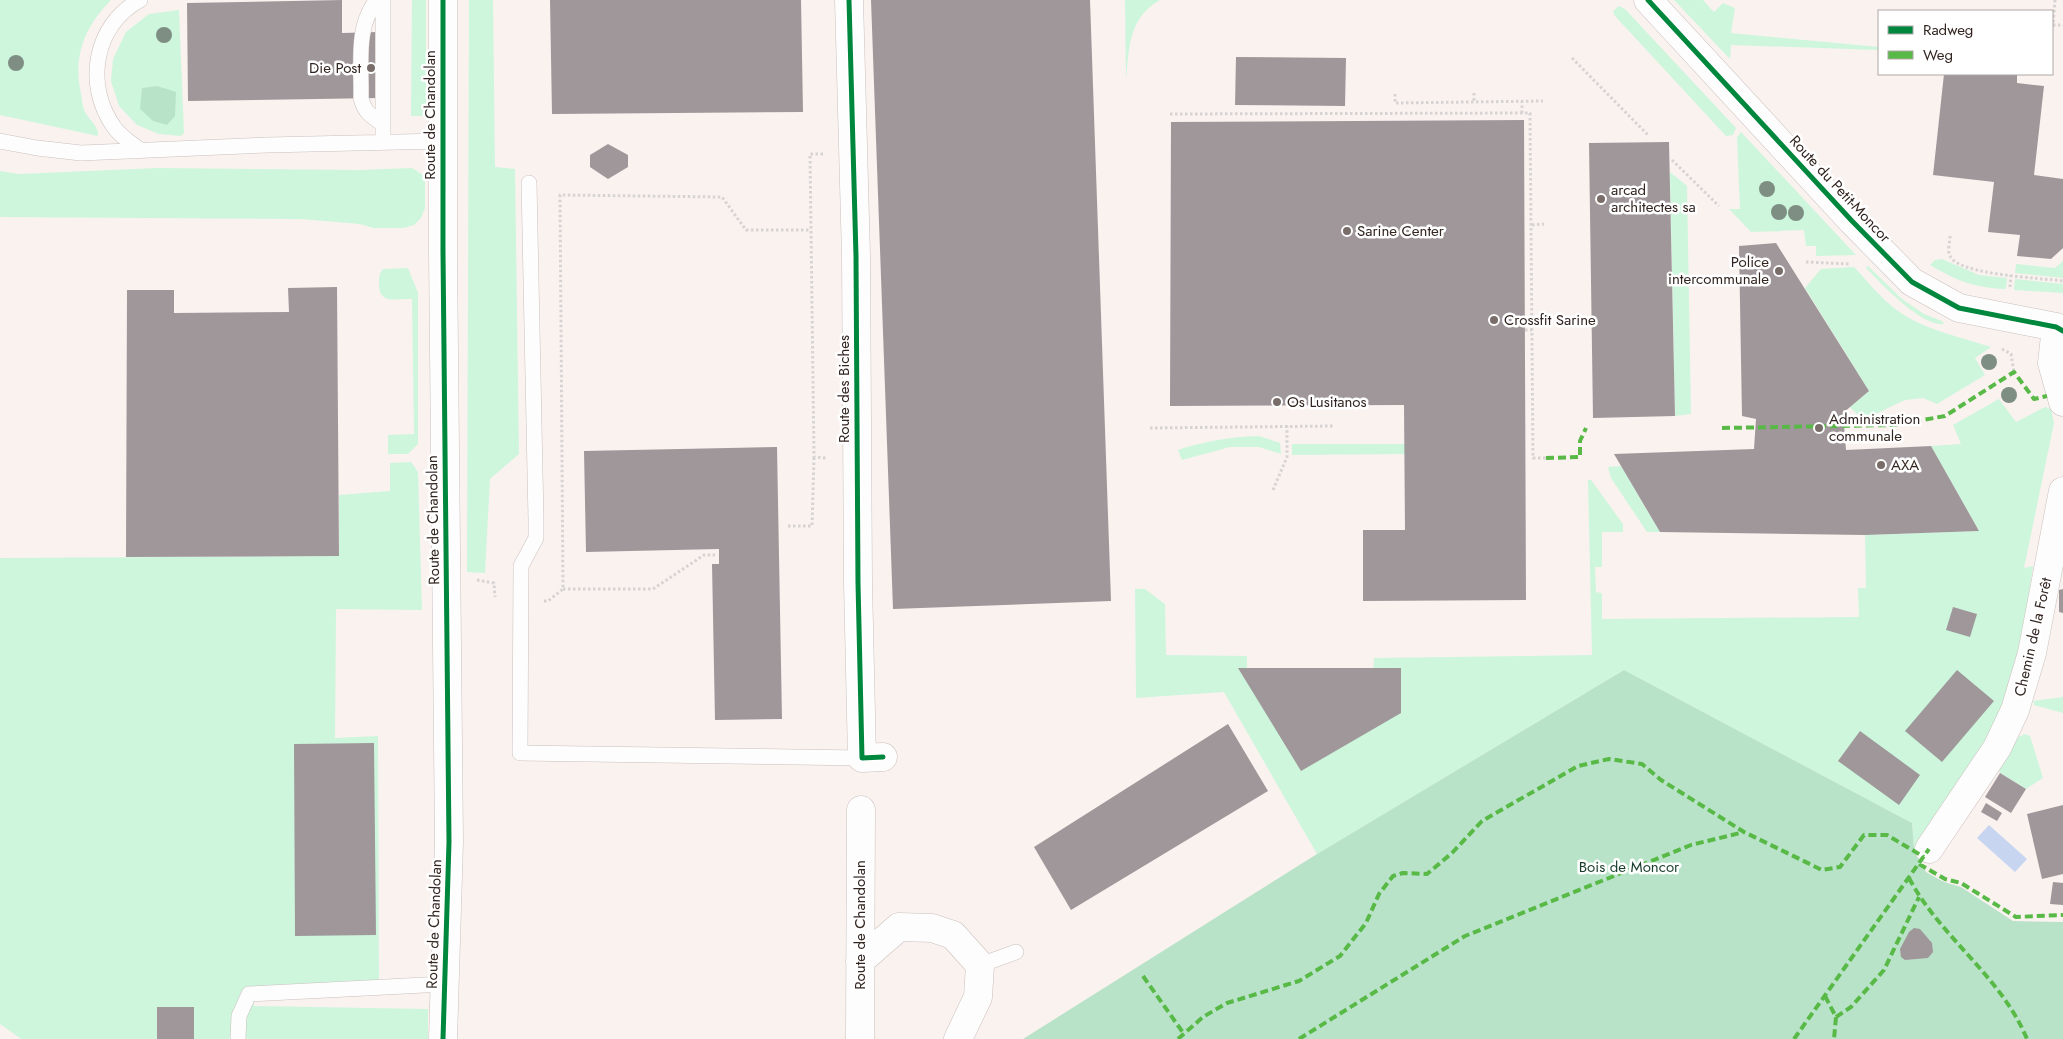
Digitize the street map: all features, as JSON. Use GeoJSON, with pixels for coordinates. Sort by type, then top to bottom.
{"type":"FeatureCollection","features":[{"type":"Feature","properties":{"kind":"street","name":"Route de Chandolan"},"geometry":{"type":"LineString","coordinates":[[443,0],[449,842],[443,1039]]}},
{"type":"Feature","properties":{"kind":"street","name":"Route des Biches"},"geometry":{"type":"LineString","coordinates":[[849,0],[856,256],[858,583],[873,758]]}},
{"type":"Feature","properties":{"kind":"street","name":"Route du Petit-Moncor"},"geometry":{"type":"LineString","coordinates":[[1648,0],[1852,221],[1912,282],[1959,308],[2061,328]]}},
{"type":"Feature","properties":{"kind":"street"},"geometry":{"type":"LineString","coordinates":[[2061,328],[2052,363],[2063,402]]}},
{"type":"Feature","properties":{"kind":"street","name":"Chemin de la Forêt"},"geometry":{"type":"LineString","coordinates":[[1929,849],[1997,748],[2015,710],[2032,653],[2063,491]]}},
{"type":"Feature","properties":{"kind":"street","name":"Route de Chandolan"},"geometry":{"type":"LineString","coordinates":[[860,1039],[861,810]]}},
{"type":"Feature","properties":{"kind":"street"},"geometry":{"type":"LineString","coordinates":[[860,961],[900,927],[932,928],[953,936],[980,965],[978,997],[958,1039]]}},
{"type":"Feature","properties":{"kind":"lane"},"geometry":{"type":"LineString","coordinates":[[140,0],[123,12],[112,26],[103,43],[97,61],[96,74],[98,91],[114,127],[123,137],[140,150]]}},
{"type":"Feature","properties":{"kind":"lane"},"geometry":{"type":"LineString","coordinates":[[377,0],[367,16],[362,31],[361,98],[368,114],[383,124]]}},
{"type":"Feature","properties":{"kind":"lane"},"geometry":{"type":"LineString","coordinates":[[383,0],[383,142]]}},
{"type":"Feature","properties":{"kind":"lane"},"geometry":{"type":"LineString","coordinates":[[0,141],[37,148],[81,153],[443,141]]}},
{"type":"Feature","properties":{"kind":"lane"},"geometry":{"type":"LineString","coordinates":[[529,183],[536,538],[522,566],[520,753],[873,758]]}},
{"type":"Feature","properties":{"kind":"lane"},"geometry":{"type":"LineString","coordinates":[[980,965],[1016,952]]}},
{"type":"Feature","properties":{"kind":"lane"},"geometry":{"type":"LineString","coordinates":[[238,1039],[239,1016],[249,994],[444,984]]}},
{"type":"Feature","properties":{"kind":"path"},"geometry":{"type":"LineString","coordinates":[[2055,0],[2053,25],[2063,26]]}},
{"type":"Feature","properties":{"kind":"path"},"geometry":{"type":"LineString","coordinates":[[1572,58],[1648,135]]}},
{"type":"Feature","properties":{"kind":"path"},"geometry":{"type":"LineString","coordinates":[[1474,93],[1474,102]]}},
{"type":"Feature","properties":{"kind":"path"},"geometry":{"type":"LineString","coordinates":[[1395,94],[1395,103],[1543,101]]}},
{"type":"Feature","properties":{"kind":"path"},"geometry":{"type":"LineString","coordinates":[[1522,101],[1522,113]]}},
{"type":"Feature","properties":{"kind":"path"},"geometry":{"type":"LineString","coordinates":[[1170,114],[1530,113],[1533,458],[1546,458]]}},
{"type":"Feature","properties":{"kind":"path"},"geometry":{"type":"LineString","coordinates":[[788,526],[812,526],[814,457],[810,154],[853,153]]}},
{"type":"Feature","properties":{"kind":"path"},"geometry":{"type":"LineString","coordinates":[[1672,160],[1719,206]]}},
{"type":"Feature","properties":{"kind":"path"},"geometry":{"type":"LineString","coordinates":[[563,589],[560,196],[722,197],[746,230],[811,230]]}},
{"type":"Feature","properties":{"kind":"path"},"geometry":{"type":"LineString","coordinates":[[1532,224],[1544,224]]}},
{"type":"Feature","properties":{"kind":"path"},"geometry":{"type":"LineString","coordinates":[[1950,236],[1948,254],[1953,261],[1980,272],[2063,281]]}},
{"type":"Feature","properties":{"kind":"path"},"geometry":{"type":"LineString","coordinates":[[1524,330],[1532,330]]}},
{"type":"Feature","properties":{"kind":"path"},"geometry":{"type":"LineString","coordinates":[[1272,490],[1287,457],[1287,426]]}},
{"type":"Feature","properties":{"kind":"path"},"geometry":{"type":"LineString","coordinates":[[1150,428],[1333,426]]}},
{"type":"Feature","properties":{"kind":"path"},"geometry":{"type":"LineString","coordinates":[[814,457],[834,458]]}},
{"type":"Feature","properties":{"kind":"path"},"geometry":{"type":"LineString","coordinates":[[447,578],[468,578],[494,583],[495,602],[548,601],[563,589],[653,588],[704,555],[715,555]]}},
{"type":"Feature","properties":{"kind":"green space"},"geometry":{"type":"Polygon","coordinates":[[[0,0],[111,0],[94,21],[83,43],[80,55],[79,80],[83,108],[97,129],[98,136],[0,115],[0,0]]]}},
{"type":"Feature","properties":{"kind":"green space"},"geometry":{"type":"Polygon","coordinates":[[[412,0],[426,0],[426,113],[423,116],[411,116],[412,0]]]}},
{"type":"Feature","properties":{"kind":"green space"},"geometry":{"type":"Polygon","coordinates":[[[469,0],[493,0],[495,167],[515,169],[519,454],[490,479],[485,573],[467,572],[469,0]]]}},
{"type":"Feature","properties":{"kind":"green space"},"geometry":{"type":"Polygon","coordinates":[[[1125,0],[1160,0],[1149,7],[1136,25],[1128,57],[1126,81],[1125,0]]]}},
{"type":"Feature","properties":{"kind":"green space"},"geometry":{"type":"Polygon","coordinates":[[[1674,0],[1703,0],[1714,12],[1723,3],[1735,8],[1731,33],[1878,47],[1878,50],[1731,45],[1730,59],[1674,0]]]}},
{"type":"Feature","properties":{"kind":"green space"},"geometry":{"type":"Polygon","coordinates":[[[1619,6],[1625,9],[1736,128],[1733,135],[1726,136],[1615,16],[1613,11],[1619,6]]]}},
{"type":"Feature","properties":{"kind":"green space"},"geometry":{"type":"Polygon","coordinates":[[[179,10],[184,133],[181,136],[159,134],[137,125],[119,106],[111,81],[113,59],[126,32],[149,14],[179,10]]]}},
{"type":"Feature","properties":{"kind":"green space"},"geometry":{"type":"Polygon","coordinates":[[[157,86],[176,92],[175,116],[167,125],[153,121],[140,109],[142,88],[157,86]]]}},
{"type":"Feature","properties":{"kind":"green space"},"geometry":{"type":"Polygon","coordinates":[[[1741,132],[1856,255],[1816,256],[1816,246],[1806,246],[1804,230],[1751,232],[1729,209],[1740,209],[1737,137],[1741,132]]]}},
{"type":"Feature","properties":{"kind":"green space"},"geometry":{"type":"Polygon","coordinates":[[[158,168],[360,170],[412,168],[425,176],[425,208],[421,218],[414,225],[403,228],[373,228],[360,224],[301,219],[0,217],[0,171],[19,174],[158,168]]]}},
{"type":"Feature","properties":{"kind":"green space"},"geometry":{"type":"Polygon","coordinates":[[[1670,172],[1687,186],[1691,414],[1675,416],[1670,172]]]}},
{"type":"Feature","properties":{"kind":"green space"},"geometry":{"type":"Polygon","coordinates":[[[1942,259],[1979,275],[2007,278],[2006,289],[1996,289],[1967,283],[1930,265],[1935,260],[1942,259]]]}},
{"type":"Feature","properties":{"kind":"green space"},"geometry":{"type":"Polygon","coordinates":[[[2063,261],[2063,278],[2015,273],[2016,264],[2055,268],[2063,261]]]}},
{"type":"Feature","properties":{"kind":"green space"},"geometry":{"type":"Polygon","coordinates":[[[1868,266],[1902,299],[1924,314],[1942,321],[1944,324],[1924,319],[1913,312],[1881,284],[1866,268],[1868,266]]]}},
{"type":"Feature","properties":{"kind":"green space"},"geometry":{"type":"Polygon","coordinates":[[[1854,267],[1888,303],[1911,319],[1933,329],[1991,347],[1975,358],[1985,375],[1937,404],[1923,398],[1905,400],[1863,420],[1850,407],[1869,391],[1805,288],[1821,269],[1854,267]]]}},
{"type":"Feature","properties":{"kind":"green space"},"geometry":{"type":"Polygon","coordinates":[[[408,268],[418,293],[418,444],[408,454],[388,454],[388,435],[414,434],[412,299],[395,300],[386,298],[380,291],[379,277],[383,269],[408,268]]]}},
{"type":"Feature","properties":{"kind":"green space"},"geometry":{"type":"Polygon","coordinates":[[[2015,279],[2063,284],[2063,293],[2014,290],[2015,279]]]}},
{"type":"Feature","properties":{"kind":"green space"},"geometry":{"type":"Polygon","coordinates":[[[1999,399],[2016,422],[2045,407],[2051,409],[2054,423],[2024,568],[2033,566],[2021,649],[1999,725],[1914,848],[1912,823],[1624,670],[1317,854],[1224,692],[1136,698],[1135,589],[1145,589],[1165,604],[1166,655],[1247,656],[1247,678],[1373,677],[1374,658],[1592,655],[1588,480],[1591,480],[1623,524],[1623,532],[1602,532],[1602,567],[1595,567],[1596,592],[1602,593],[1602,619],[1859,617],[1858,588],[1866,588],[1865,535],[1979,531],[1931,446],[1961,444],[1953,425],[1999,399]]]}},
{"type":"Feature","properties":{"kind":"green space"},"geometry":{"type":"Polygon","coordinates":[[[1259,436],[1280,443],[1281,454],[1259,447],[1230,447],[1182,460],[1178,450],[1218,440],[1259,436]]]}},
{"type":"Feature","properties":{"kind":"green space"},"geometry":{"type":"Polygon","coordinates":[[[1292,444],[1405,444],[1405,454],[1292,455],[1292,444]]]}},
{"type":"Feature","properties":{"kind":"green space"},"geometry":{"type":"Polygon","coordinates":[[[411,462],[418,472],[422,610],[336,609],[335,738],[378,736],[379,985],[254,989],[254,1006],[428,1009],[428,1039],[21,1039],[0,1024],[0,558],[339,556],[339,495],[390,491],[390,463],[411,462]]]}},
{"type":"Feature","properties":{"kind":"green space"},"geometry":{"type":"Polygon","coordinates":[[[1621,466],[1660,532],[1647,532],[1611,478],[1608,467],[1621,466]]]}},
{"type":"Feature","properties":{"kind":"green space","name":"Bois de Moncor"},"geometry":{"type":"Polygon","coordinates":[[[1624,670],[1912,823],[1914,848],[1926,872],[1944,882],[1961,887],[2013,921],[2063,922],[2063,1039],[1023,1039],[1317,854],[1624,670]]]}},
{"type":"Feature","properties":{"kind":"green space"},"geometry":{"type":"Polygon","coordinates":[[[2063,697],[2063,713],[2034,705],[2033,701],[2063,697]]]}},
{"type":"Feature","properties":{"kind":"green space"},"geometry":{"type":"Polygon","coordinates":[[[2025,734],[2030,736],[2043,778],[2026,789],[2000,773],[1998,768],[2018,737],[2025,734]]]}},
{"type":"Feature","properties":{"kind":"water"},"geometry":{"type":"Polygon","coordinates":[[[1989,825],[2027,859],[2015,872],[1977,838],[1989,825]]]}},
{"type":"Feature","properties":{"kind":"building"},"geometry":{"type":"Polygon","coordinates":[[[342,0],[342,33],[378,32],[379,98],[188,101],[187,3],[342,0]]]}},
{"type":"Feature","properties":{"kind":"building"},"geometry":{"type":"Polygon","coordinates":[[[550,0],[801,0],[803,112],[552,114],[550,0]]]}},
{"type":"Feature","properties":{"kind":"building"},"geometry":{"type":"Polygon","coordinates":[[[871,0],[1090,0],[1111,601],[893,609],[871,0]]]}},
{"type":"Feature","properties":{"kind":"building"},"geometry":{"type":"Polygon","coordinates":[[[1236,57],[1346,58],[1345,106],[1235,105],[1236,57]]]}},
{"type":"Feature","properties":{"kind":"building"},"geometry":{"type":"Polygon","coordinates":[[[1944,75],[2017,75],[2017,83],[2044,86],[2034,175],[2063,179],[2063,248],[2051,259],[2017,256],[2020,235],[1988,232],[1994,182],[1933,175],[1944,75]]]}},
{"type":"Feature","properties":{"kind":"building"},"geometry":{"type":"Polygon","coordinates":[[[1524,120],[1526,600],[1363,601],[1363,530],[1405,530],[1404,405],[1170,406],[1171,122],[1524,120]]]}},
{"type":"Feature","properties":{"kind":"building"},"geometry":{"type":"Polygon","coordinates":[[[1669,142],[1675,416],[1593,418],[1589,143],[1669,142]]]}},
{"type":"Feature","properties":{"kind":"building"},"geometry":{"type":"Polygon","coordinates":[[[608,144],[628,155],[628,167],[608,179],[590,167],[590,155],[608,144]]]}},
{"type":"Feature","properties":{"kind":"building"},"geometry":{"type":"Polygon","coordinates":[[[1776,243],[1869,391],[1843,413],[1846,450],[1931,446],[1979,531],[1865,535],[1660,532],[1614,454],[1754,449],[1756,419],[1742,416],[1739,246],[1776,243]]]}},
{"type":"Feature","properties":{"kind":"building"},"geometry":{"type":"Polygon","coordinates":[[[337,287],[339,556],[126,557],[127,290],[174,290],[174,313],[289,312],[288,288],[337,287]]]}},
{"type":"Feature","properties":{"kind":"building"},"geometry":{"type":"Polygon","coordinates":[[[777,447],[782,719],[715,720],[712,564],[719,564],[719,549],[586,552],[584,451],[777,447]]]}},
{"type":"Feature","properties":{"kind":"building"},"geometry":{"type":"Polygon","coordinates":[[[2063,589],[2063,613],[2059,612],[2059,590],[2063,589]]]}},
{"type":"Feature","properties":{"kind":"building"},"geometry":{"type":"Polygon","coordinates":[[[1953,607],[1977,614],[1970,637],[1946,630],[1953,607]]]}},
{"type":"Feature","properties":{"kind":"building"},"geometry":{"type":"Polygon","coordinates":[[[1238,668],[1401,668],[1401,713],[1301,771],[1238,668]]]}},
{"type":"Feature","properties":{"kind":"building"},"geometry":{"type":"Polygon","coordinates":[[[1957,670],[1994,701],[1942,762],[1905,731],[1957,670]]]}},
{"type":"Feature","properties":{"kind":"building"},"geometry":{"type":"Polygon","coordinates":[[[1228,724],[1268,791],[1071,910],[1034,847],[1228,724]]]}},
{"type":"Feature","properties":{"kind":"building"},"geometry":{"type":"Polygon","coordinates":[[[1860,731],[1920,775],[1899,805],[1838,761],[1860,731]]]}},
{"type":"Feature","properties":{"kind":"building"},"geometry":{"type":"Polygon","coordinates":[[[374,743],[376,935],[295,936],[294,744],[374,743]]]}},
{"type":"Feature","properties":{"kind":"building"},"geometry":{"type":"Polygon","coordinates":[[[2000,773],[2026,789],[2011,813],[1985,797],[2000,773]]]}},
{"type":"Feature","properties":{"kind":"building"},"geometry":{"type":"Polygon","coordinates":[[[1986,803],[2002,813],[1997,821],[1981,812],[1986,803]]]}},
{"type":"Feature","properties":{"kind":"building"},"geometry":{"type":"Polygon","coordinates":[[[2063,805],[2063,874],[2042,879],[2027,814],[2063,805]]]}},
{"type":"Feature","properties":{"kind":"building"},"geometry":{"type":"Polygon","coordinates":[[[2053,882],[2063,883],[2063,905],[2050,904],[2053,882]]]}},
{"type":"Feature","properties":{"kind":"building"},"geometry":{"type":"Polygon","coordinates":[[[1914,928],[1920,929],[1932,943],[1933,952],[1928,958],[1905,960],[1901,957],[1900,949],[1909,932],[1914,928]]]}},
{"type":"Feature","properties":{"kind":"building"},"geometry":{"type":"Polygon","coordinates":[[[157,1007],[194,1007],[194,1039],[157,1039],[157,1007]]]}},
{"type":"Feature","properties":{"kind":"marked path"},"geometry":{"type":"LineString","coordinates":[[1722,428],[1895,425],[1945,416],[2014,372],[2034,399],[2047,396]]}},
{"type":"Feature","properties":{"kind":"marked path"},"geometry":{"type":"LineString","coordinates":[[1546,458],[1580,457],[1580,441],[1586,428]]}},
{"type":"Feature","properties":{"kind":"marked path"},"geometry":{"type":"LineString","coordinates":[[1178,1039],[1203,1017],[1227,1003],[1299,981],[1340,956],[1366,923],[1379,894],[1393,876],[1403,873],[1427,874],[1452,853],[1482,821],[1578,766],[1609,759],[1642,764],[1661,780],[1744,832],[1822,870],[1840,867],[1864,835],[1887,835],[1924,857]]}},
{"type":"Feature","properties":{"kind":"marked path"},"geometry":{"type":"LineString","coordinates":[[1299,1039],[1465,936],[1691,845],[1744,832]]}},
{"type":"Feature","properties":{"kind":"marked path"},"geometry":{"type":"LineString","coordinates":[[1794,1039],[1929,849]]}},
{"type":"Feature","properties":{"kind":"marked path"},"geometry":{"type":"LineString","coordinates":[[1919,864],[1945,879],[1961,883],[2016,917],[2063,915]]}},
{"type":"Feature","properties":{"kind":"marked path"},"geometry":{"type":"LineString","coordinates":[[1909,878],[1937,919],[2002,996],[2016,1016],[2027,1039]]}},
{"type":"Feature","properties":{"kind":"marked path"},"geometry":{"type":"LineString","coordinates":[[1836,1017],[1851,1007],[1884,970],[1919,897]]}},
{"type":"Feature","properties":{"kind":"marked path"},"geometry":{"type":"LineString","coordinates":[[1143,976],[1184,1034]]}},
{"type":"Feature","properties":{"kind":"marked path"},"geometry":{"type":"LineString","coordinates":[[1825,996],[1836,1017],[1834,1039]]}},
{"type":"Feature","properties":{"kind":"cycle path"},"geometry":{"type":"LineString","coordinates":[[443,0],[443,252],[449,842],[443,1039]]}},
{"type":"Feature","properties":{"kind":"cycle path"},"geometry":{"type":"LineString","coordinates":[[849,0],[856,256],[858,583],[862,758],[883,757]]}},
{"type":"Feature","properties":{"kind":"cycle path"},"geometry":{"type":"LineString","coordinates":[[1648,0],[1852,221],[1912,282],[1959,308],[2056,327],[2063,331]]}},
{"type":"Feature","properties":{"kind":"place","name":"Die Post"},"geometry":{"type":"Point","coordinates":[371,68]}},
{"type":"Feature","properties":{"kind":"place","name":"arcad architectes sa"},"geometry":{"type":"Point","coordinates":[1601,199]}},
{"type":"Feature","properties":{"kind":"place","name":"Sarine Center"},"geometry":{"type":"Point","coordinates":[1347,231]}},
{"type":"Feature","properties":{"kind":"place","name":"Police intercommunale"},"geometry":{"type":"Point","coordinates":[1779,271]}},
{"type":"Feature","properties":{"kind":"place","name":"Crossfit Sarine"},"geometry":{"type":"Point","coordinates":[1494,320]}},
{"type":"Feature","properties":{"kind":"place","name":"Os Lusitanos"},"geometry":{"type":"Point","coordinates":[1277,402]}},
{"type":"Feature","properties":{"kind":"place","name":"Administration communale"},"geometry":{"type":"Point","coordinates":[1819,428]}},
{"type":"Feature","properties":{"kind":"place","name":"AXA"},"geometry":{"type":"Point","coordinates":[1881,465]}}]}
